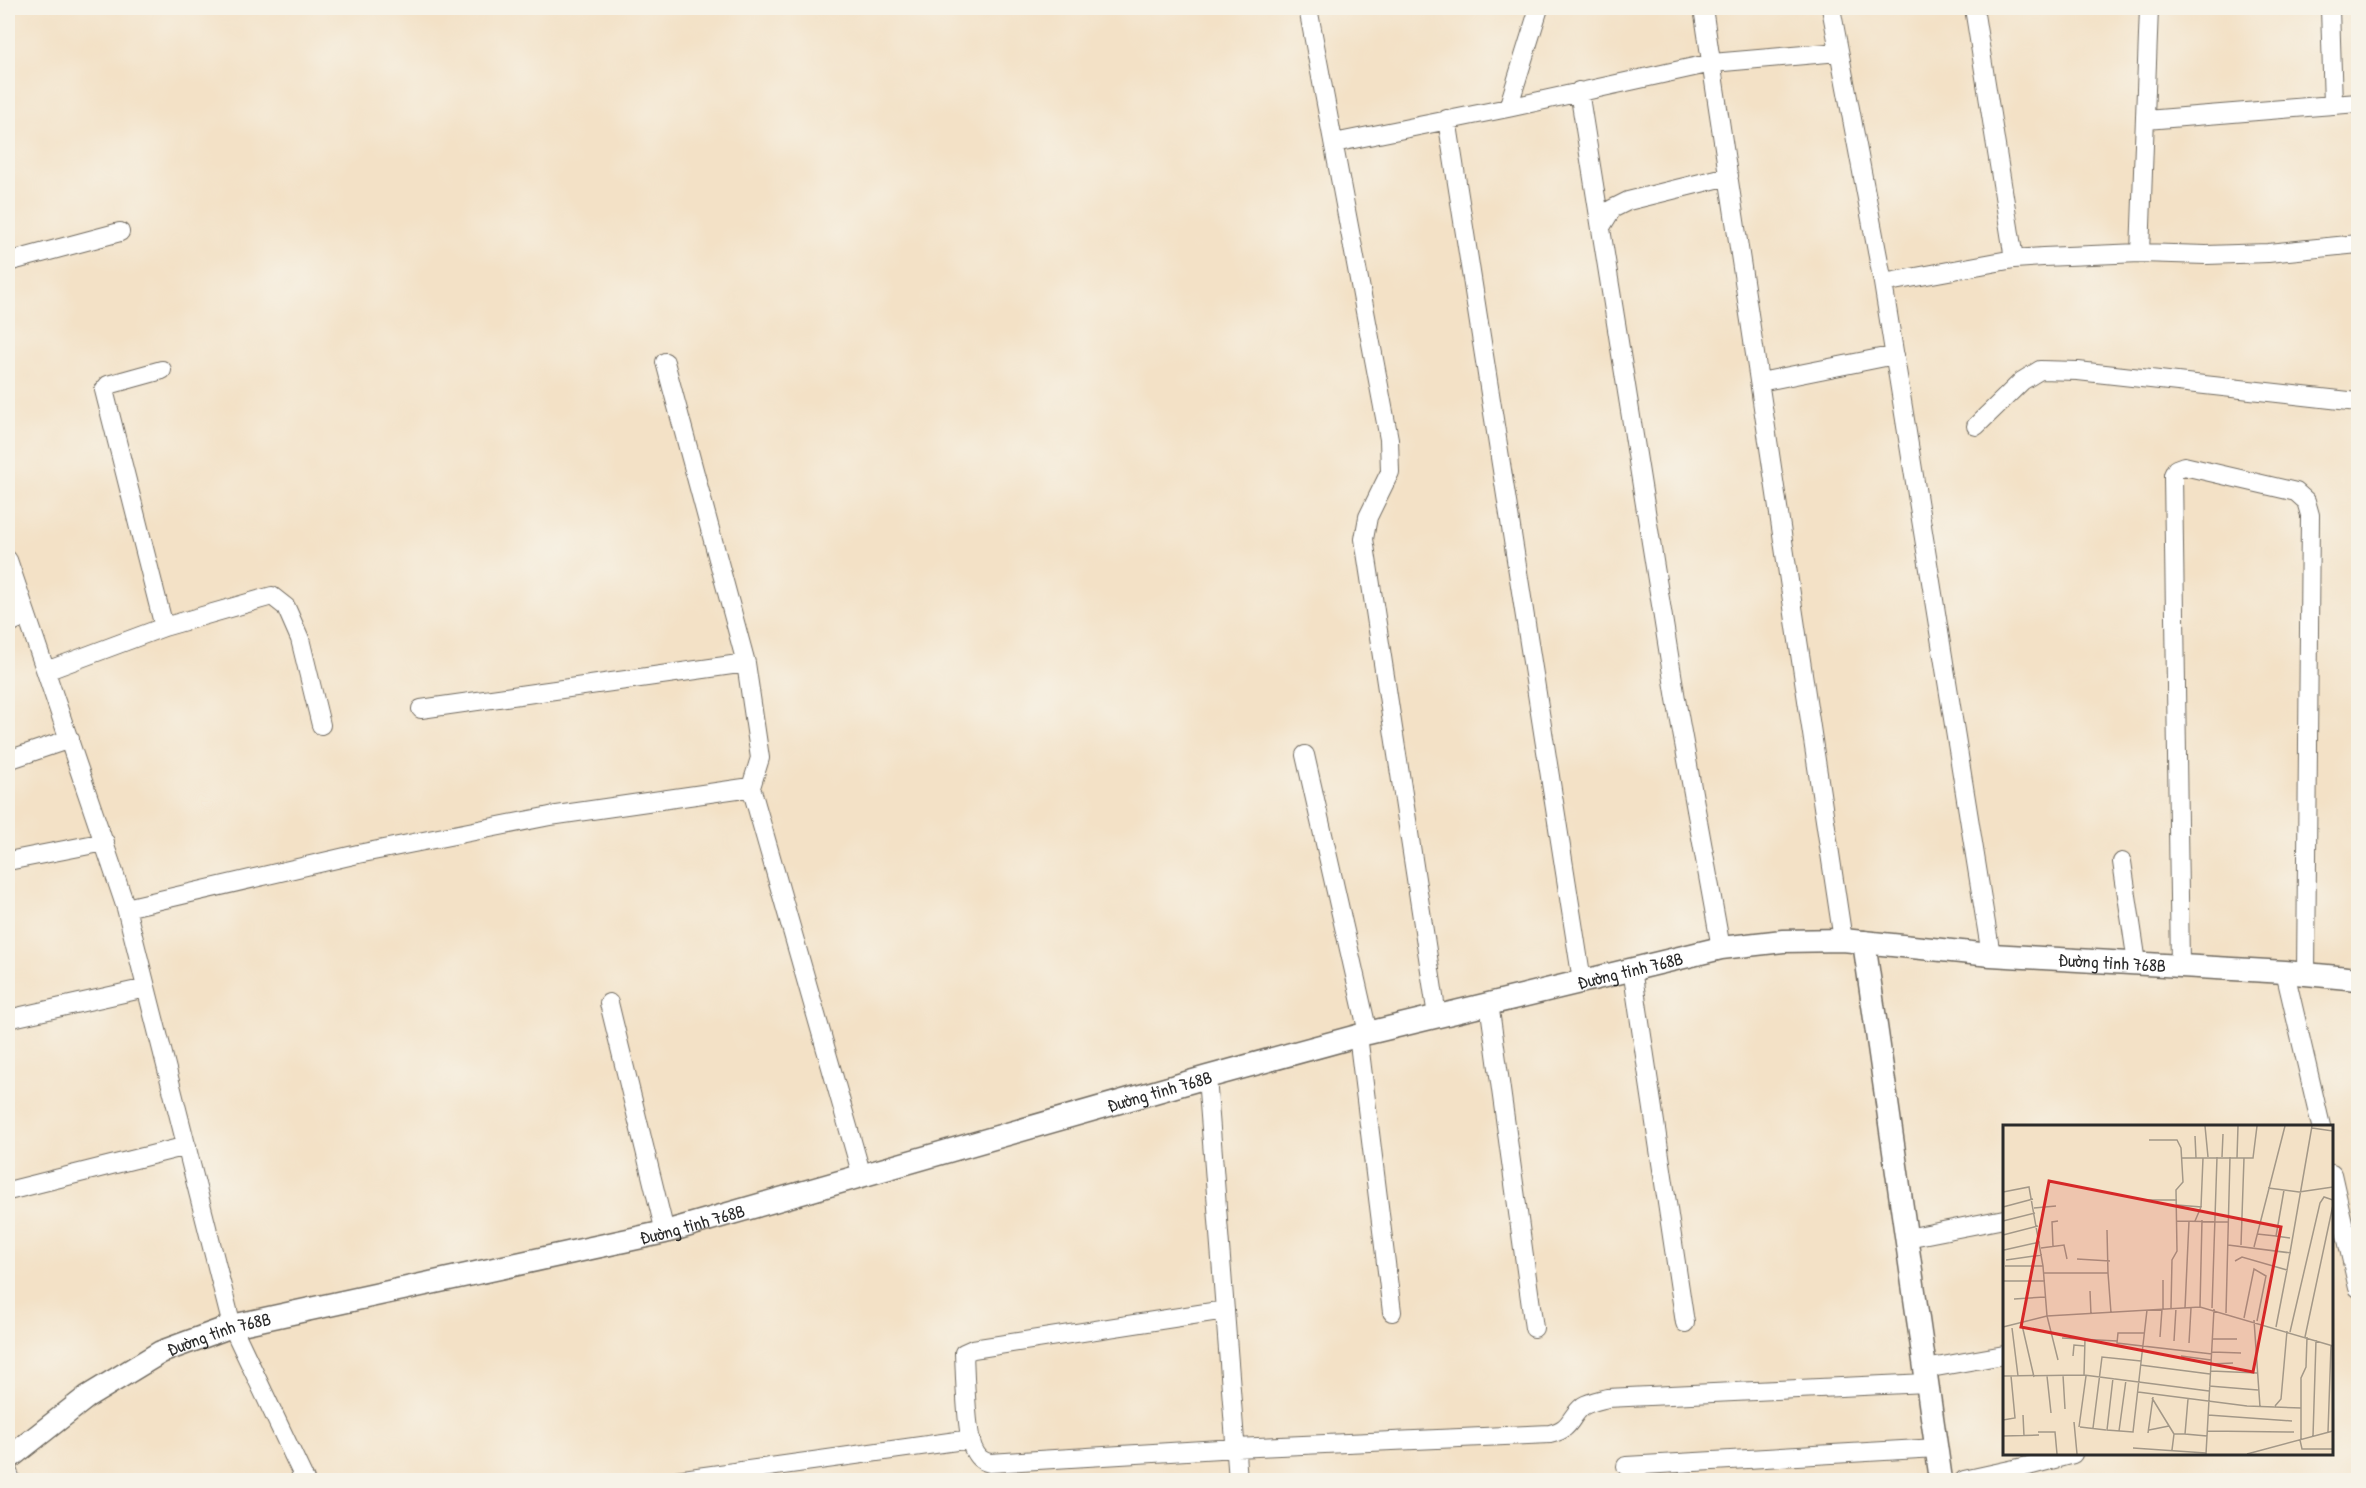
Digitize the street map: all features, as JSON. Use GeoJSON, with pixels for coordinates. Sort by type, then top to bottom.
{"type":"FeatureCollection","features":[{"type":"Feature","properties":{"kind":"street"},"geometry":{"type":"LineString","coordinates":[[1308,8],[1389,439],[1390,472],[1368,517],[1364,539],[1437,1016]]}},
{"type":"Feature","properties":{"kind":"street"},"geometry":{"type":"LineString","coordinates":[[1508,108],[1539,8]]}},
{"type":"Feature","properties":{"kind":"street"},"geometry":{"type":"LineString","coordinates":[[1702,8],[1760,382],[1853,941],[1907,1238],[1941,1480]]}},
{"type":"Feature","properties":{"kind":"street"},"geometry":{"type":"LineString","coordinates":[[1831,8],[1883,282],[1991,955]]}},
{"type":"Feature","properties":{"kind":"street"},"geometry":{"type":"LineString","coordinates":[[1974,8],[2014,259]]}},
{"type":"Feature","properties":{"kind":"street"},"geometry":{"type":"LineString","coordinates":[[2140,253],[2149,8]]}},
{"type":"Feature","properties":{"kind":"street"},"geometry":{"type":"LineString","coordinates":[[2330,8],[2333,105]]}},
{"type":"Feature","properties":{"kind":"street"},"geometry":{"type":"LineString","coordinates":[[1334,142],[1508,108],[1712,63],[1839,52]]}},
{"type":"Feature","properties":{"kind":"street"},"geometry":{"type":"LineString","coordinates":[[1580,91],[1676,699],[1721,948]]}},
{"type":"Feature","properties":{"kind":"street"},"geometry":{"type":"LineString","coordinates":[[2146,120],[2358,103]]}},
{"type":"Feature","properties":{"kind":"street"},"geometry":{"type":"LineString","coordinates":[[1447,119],[1582,981]]}},
{"type":"Feature","properties":{"kind":"street"},"geometry":{"type":"LineString","coordinates":[[1601,227],[1612,209],[1628,201],[1729,176]]}},
{"type":"Feature","properties":{"kind":"street"},"geometry":{"type":"LineString","coordinates":[[8,262],[120,232]]}},
{"type":"Feature","properties":{"kind":"street"},"geometry":{"type":"LineString","coordinates":[[1883,282],[2014,259],[2140,253],[2206,255],[2358,244]]}},
{"type":"Feature","properties":{"kind":"street"},"geometry":{"type":"LineString","coordinates":[[1760,382],[1895,355]]}},
{"type":"Feature","properties":{"kind":"street"},"geometry":{"type":"LineString","coordinates":[[665,362],[746,663],[760,758],[751,787],[862,1176]]}},
{"type":"Feature","properties":{"kind":"street"},"geometry":{"type":"LineString","coordinates":[[162,370],[108,385],[104,390],[164,627]]}},
{"type":"Feature","properties":{"kind":"street"},"geometry":{"type":"LineString","coordinates":[[1976,426],[2022,381],[2040,370],[2078,371],[2358,402]]}},
{"type":"Feature","properties":{"kind":"street"},"geometry":{"type":"LineString","coordinates":[[2180,966],[2174,475],[2176,470],[2184,466],[2296,492],[2306,501],[2310,515],[2296,973],[2320,1125]]}},
{"type":"Feature","properties":{"kind":"street"},"geometry":{"type":"LineString","coordinates":[[8,560],[126,908],[232,1326],[305,1480]]}},
{"type":"Feature","properties":{"kind":"street"},"geometry":{"type":"LineString","coordinates":[[46,671],[164,627],[272,596],[286,607],[300,639],[321,725]]}},
{"type":"Feature","properties":{"kind":"street"},"geometry":{"type":"LineString","coordinates":[[8,624],[27,615]]}},
{"type":"Feature","properties":{"kind":"street"},"geometry":{"type":"LineString","coordinates":[[421,709],[746,663]]}},
{"type":"Feature","properties":{"kind":"street"},"geometry":{"type":"LineString","coordinates":[[8,760],[70,738]]}},
{"type":"Feature","properties":{"kind":"street"},"geometry":{"type":"LineString","coordinates":[[1305,754],[1363,1034],[1392,1312]]}},
{"type":"Feature","properties":{"kind":"street"},"geometry":{"type":"LineString","coordinates":[[126,908],[358,854],[550,816],[751,787]]}},
{"type":"Feature","properties":{"kind":"street"},"geometry":{"type":"LineString","coordinates":[[8,861],[105,842]]}},
{"type":"Feature","properties":{"kind":"street"},"geometry":{"type":"LineString","coordinates":[[2122,862],[2137,963]]}},
{"type":"Feature","properties":{"kind":"street","name":"Đường tỉnh 768B"},"geometry":{"type":"LineString","coordinates":[[8,1459],[87,1397],[161,1352],[232,1326],[665,1232],[1363,1034],[1721,948],[1783,941],[1853,941],[1991,955],[2296,973],[2358,980]]}},
{"type":"Feature","properties":{"kind":"street"},"geometry":{"type":"LineString","coordinates":[[1632,969],[1685,1323]]}},
{"type":"Feature","properties":{"kind":"street"},"geometry":{"type":"LineString","coordinates":[[8,1019],[146,988]]}},
{"type":"Feature","properties":{"kind":"street"},"geometry":{"type":"LineString","coordinates":[[609,1003],[665,1232]]}},
{"type":"Feature","properties":{"kind":"street"},"geometry":{"type":"LineString","coordinates":[[1489,1004],[1534,1328]]}},
{"type":"Feature","properties":{"kind":"street"},"geometry":{"type":"LineString","coordinates":[[1207,1077],[1238,1480]]}},
{"type":"Feature","properties":{"kind":"street"},"geometry":{"type":"LineString","coordinates":[[8,1191],[187,1146]]}},
{"type":"Feature","properties":{"kind":"street"},"geometry":{"type":"LineString","coordinates":[[2333,1182],[2358,1288]]}},
{"type":"Feature","properties":{"kind":"street"},"geometry":{"type":"LineString","coordinates":[[1907,1238],[2003,1219]]}},
{"type":"Feature","properties":{"kind":"street"},"geometry":{"type":"LineString","coordinates":[[1225,1310],[973,1349],[964,1353],[970,1439],[976,1455],[982,1461],[990,1463],[1236,1448],[1550,1434],[1560,1432],[1569,1425],[1583,1406],[1607,1398],[1926,1376],[2003,1355]]}},
{"type":"Feature","properties":{"kind":"street"},"geometry":{"type":"LineString","coordinates":[[676,1480],[970,1439]]}},
{"type":"Feature","properties":{"kind":"street"},"geometry":{"type":"LineString","coordinates":[[1626,1466],[1937,1448]]}},
{"type":"Feature","properties":{"kind":"street"},"geometry":{"type":"LineString","coordinates":[[1964,1480],[2069,1455]]}},
{"type":"Feature","properties":{"kind":"street"},"geometry":{"type":"LineString","coordinates":[[8,1472],[11,1480]]}}]}
